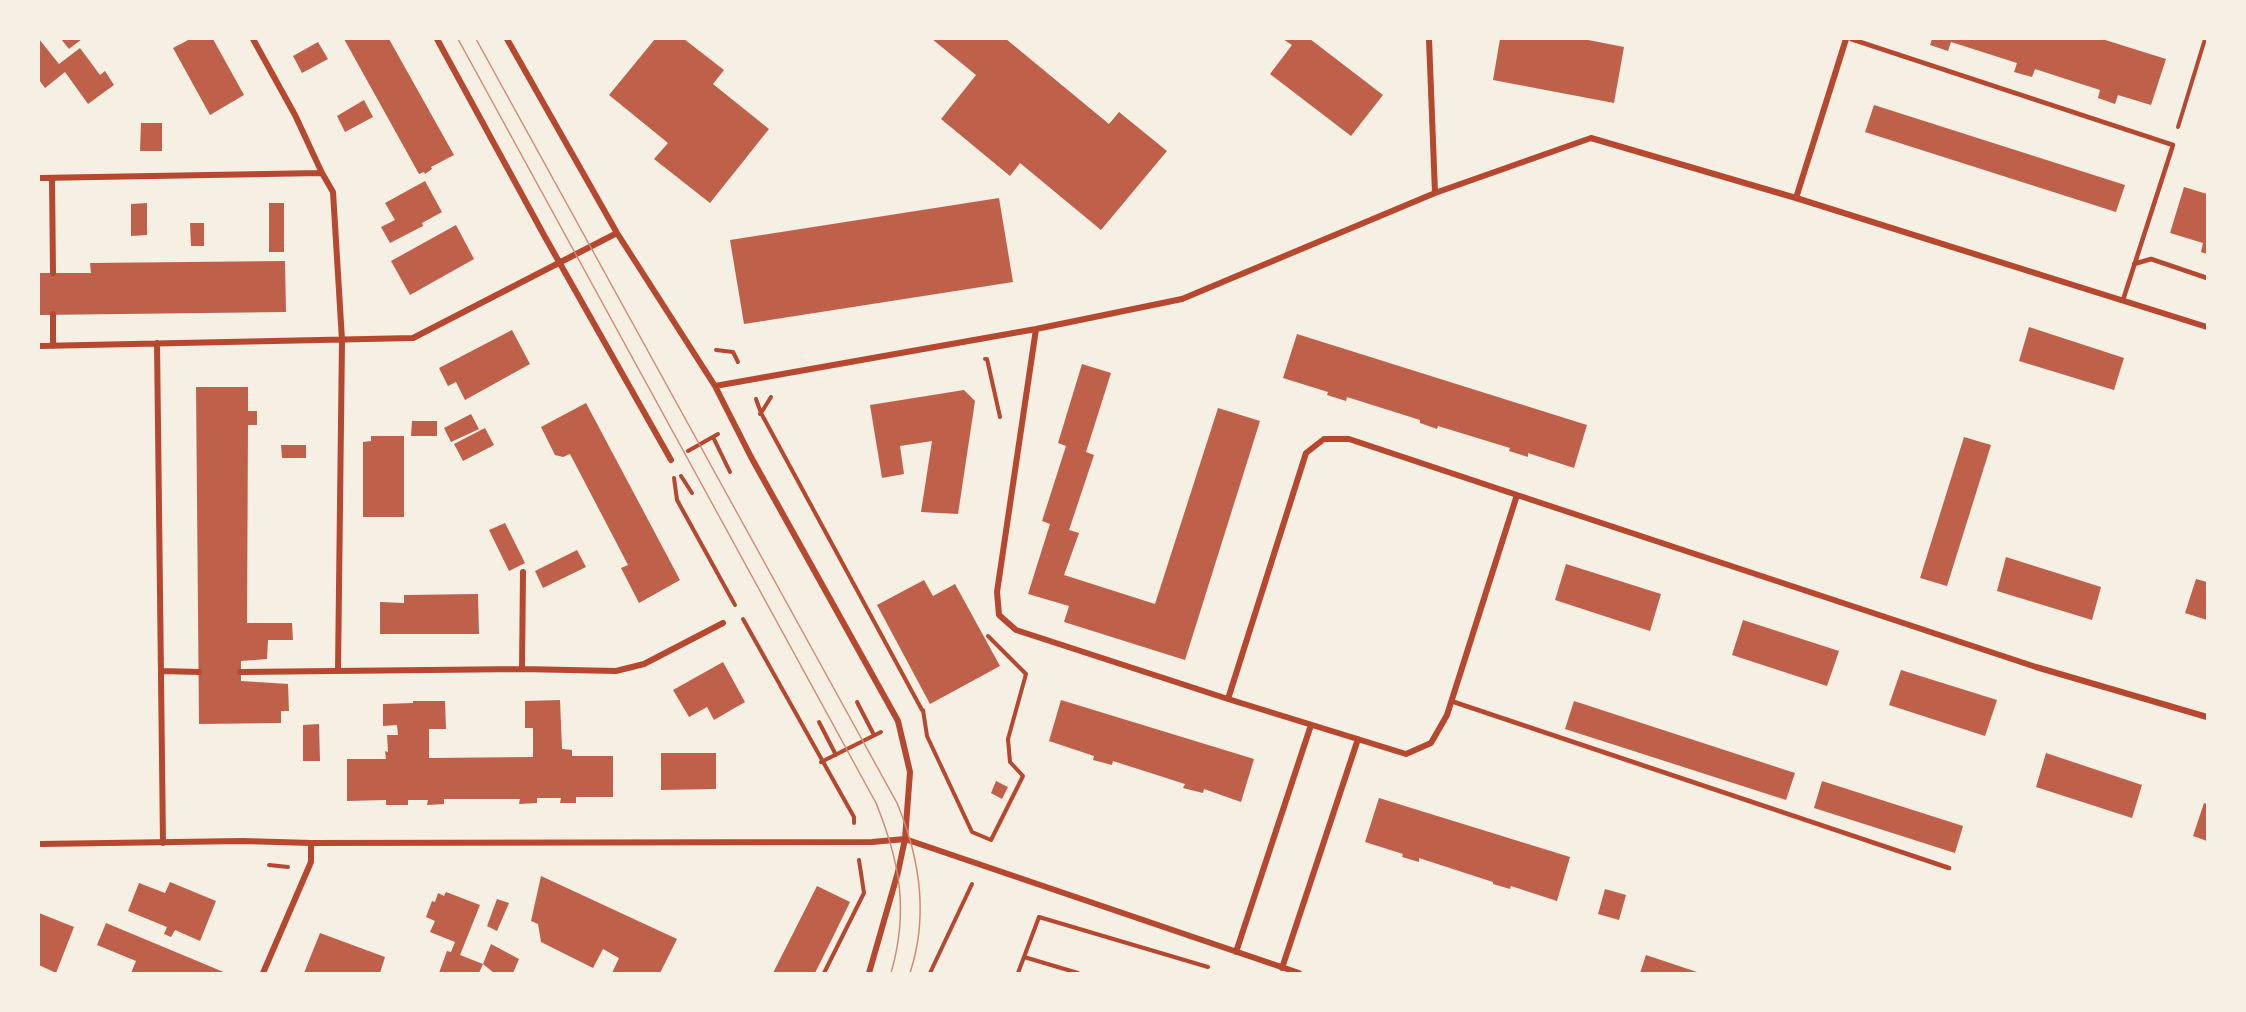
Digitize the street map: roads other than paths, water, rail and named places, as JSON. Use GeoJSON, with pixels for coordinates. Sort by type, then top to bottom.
{"type":"FeatureCollection","features":[{"type":"Feature","properties":{"kind":"street"},"geometry":{"type":"LineString","coordinates":[[253,39],[295,115],[333,192],[342,340],[338,670]]}},
{"type":"Feature","properties":{"kind":"street"},"geometry":{"type":"LineString","coordinates":[[437,39],[671,460]]}},
{"type":"Feature","properties":{"kind":"street"},"geometry":{"type":"LineString","coordinates":[[507,39],[617,233],[715,386],[751,457],[898,721],[910,772],[905,839],[898,872],[869,973]]}},
{"type":"Feature","properties":{"kind":"street"},"geometry":{"type":"LineString","coordinates":[[1430,39],[1435,193]]}},
{"type":"Feature","properties":{"kind":"street"},"geometry":{"type":"LineString","coordinates":[[1796,198],[1846,39]]}},
{"type":"Feature","properties":{"kind":"street"},"geometry":{"type":"LineString","coordinates":[[715,386],[1182,299],[1435,193],[1592,138],[1796,198],[2207,327]]}},
{"type":"Feature","properties":{"kind":"street"},"geometry":{"type":"LineString","coordinates":[[39,178],[322,173]]}},
{"type":"Feature","properties":{"kind":"street"},"geometry":{"type":"LineString","coordinates":[[52,178],[53,273]]}},
{"type":"Feature","properties":{"kind":"street"},"geometry":{"type":"LineString","coordinates":[[39,346],[413,338],[617,233]]}},
{"type":"Feature","properties":{"kind":"street"},"geometry":{"type":"LineString","coordinates":[[53,314],[53,346]]}},
{"type":"Feature","properties":{"kind":"street"},"geometry":{"type":"LineString","coordinates":[[1036,328],[997,592],[999,615],[1016,630],[1406,754],[1431,743],[1447,715],[1517,495]]}},
{"type":"Feature","properties":{"kind":"street"},"geometry":{"type":"LineString","coordinates":[[157,343],[163,843]]}},
{"type":"Feature","properties":{"kind":"street"},"geometry":{"type":"LineString","coordinates":[[1228,699],[1306,453],[1324,439],[1349,439],[2036,667],[2207,717]]}},
{"type":"Feature","properties":{"kind":"street"},"geometry":{"type":"LineString","coordinates":[[522,669],[523,572]]}},
{"type":"Feature","properties":{"kind":"street"},"geometry":{"type":"LineString","coordinates":[[240,672],[522,669],[616,671],[644,664],[723,623]]}},
{"type":"Feature","properties":{"kind":"street"},"geometry":{"type":"LineString","coordinates":[[161,671],[199,672]]}},
{"type":"Feature","properties":{"kind":"street"},"geometry":{"type":"LineString","coordinates":[[1236,952],[1311,725]]}},
{"type":"Feature","properties":{"kind":"street"},"geometry":{"type":"LineString","coordinates":[[1281,970],[1358,739]]}},
{"type":"Feature","properties":{"kind":"street"},"geometry":{"type":"LineString","coordinates":[[39,844],[905,839],[1236,952],[1281,970],[1299,973]]}},
{"type":"Feature","properties":{"kind":"street"},"geometry":{"type":"LineString","coordinates":[[263,973],[311,862],[311,843]]}},
{"type":"Feature","properties":{"kind":"lane"},"geometry":{"type":"LineString","coordinates":[[1851,39],[2173,145],[2123,300]]}},
{"type":"Feature","properties":{"kind":"lane"},"geometry":{"type":"LineString","coordinates":[[2134,264],[2151,259],[2207,278]]}},
{"type":"Feature","properties":{"kind":"lane"},"geometry":{"type":"LineString","coordinates":[[1451,701],[1949,868]]}},
{"type":"Feature","properties":{"kind":"tram line"},"geometry":{"type":"LineString","coordinates":[[458,39],[876,803],[891,846],[899,887],[900,929],[891,973]]}},
{"type":"Feature","properties":{"kind":"tram line"},"geometry":{"type":"LineString","coordinates":[[476,39],[897,803],[911,845],[919,887],[919,930],[910,973]]}}]}
